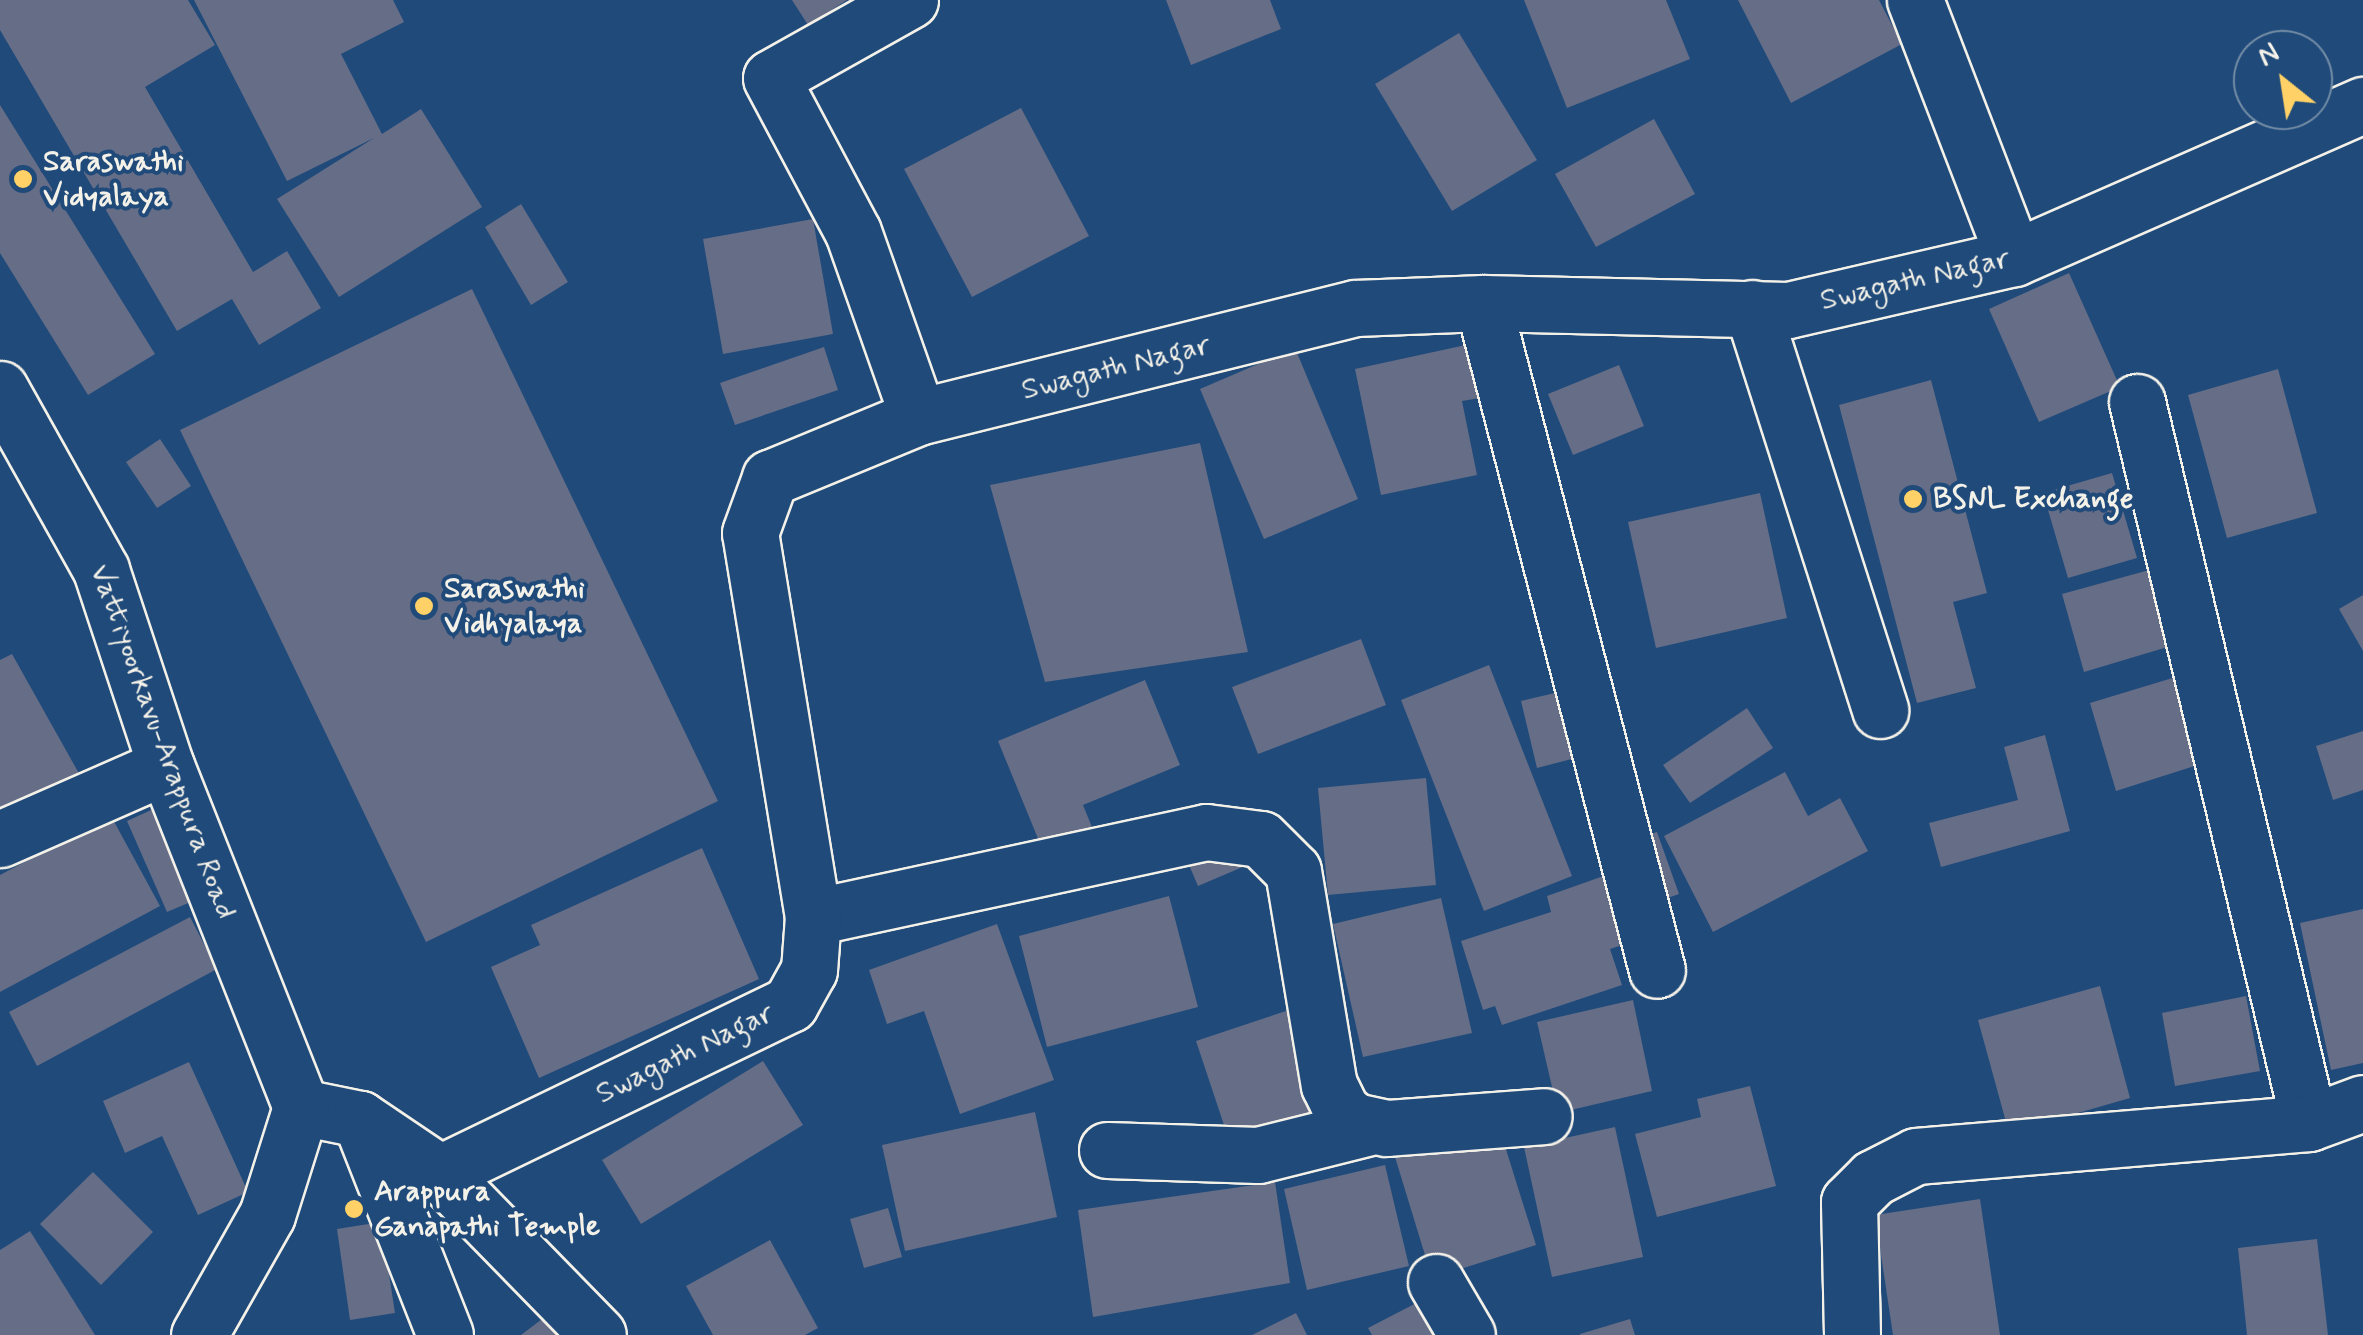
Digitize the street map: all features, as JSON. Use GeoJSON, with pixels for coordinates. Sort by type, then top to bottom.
{"type":"FeatureCollection","features":[{"type":"Feature","properties":{"kind":"street"},"geometry":{"type":"LineString","coordinates":[[910,0],[770,78],[852,232],[918,417]]}},
{"type":"Feature","properties":{"kind":"street"},"geometry":{"type":"LineString","coordinates":[[1915,0],[2014,258]]}},
{"type":"Feature","properties":{"kind":"street","name":"Swagath Nagar"},"geometry":{"type":"LineString","coordinates":[[440,1173],[790,1004],[809,970],[813,917],[750,533],[770,478],[918,417],[1355,308],[1484,303],[1788,310],[2014,258],[2363,105]]}},
{"type":"Feature","properties":{"kind":"street"},"geometry":{"type":"LineString","coordinates":[[1484,303],[1657,970]]}},
{"type":"Feature","properties":{"kind":"street"},"geometry":{"type":"LineString","coordinates":[[1752,308],[1880,710]]}},
{"type":"Feature","properties":{"kind":"street","name":"Vattiyoorkavu-Arappura Road"},"geometry":{"type":"LineString","coordinates":[[0,388],[101,570],[166,766],[301,1107]]}},
{"type":"Feature","properties":{"kind":"street"},"geometry":{"type":"LineString","coordinates":[[2136,402],[2309,1122]]}},
{"type":"Feature","properties":{"kind":"street"},"geometry":{"type":"LineString","coordinates":[[0,838],[166,766]]}},
{"type":"Feature","properties":{"kind":"street"},"geometry":{"type":"LineString","coordinates":[[813,917],[1206,832],[1262,838],[1284,858],[1298,887],[1332,1098],[1354,1121],[1370,1127]]}},
{"type":"Feature","properties":{"kind":"street"},"geometry":{"type":"LineString","coordinates":[[1852,1335],[1849,1202],[1873,1178],[1916,1156],[2309,1122],[2363,1102]]}},
{"type":"Feature","properties":{"kind":"street"},"geometry":{"type":"LineString","coordinates":[[199,1335],[267,1215],[301,1107],[360,1118],[440,1173],[598,1335]]}},
{"type":"Feature","properties":{"kind":"street"},"geometry":{"type":"LineString","coordinates":[[1107,1150],[1258,1155],[1370,1127],[1544,1116]]}},
{"type":"Feature","properties":{"kind":"street"},"geometry":{"type":"LineString","coordinates":[[360,1118],[445,1335]]}},
{"type":"Feature","properties":{"kind":"street"},"geometry":{"type":"LineString","coordinates":[[1436,1282],[1467,1335]]}},
{"type":"Feature","properties":{"kind":"building"},"geometry":{"type":"Polygon","coordinates":[[[0,0],[188,0],[215,45],[145,87],[253,272],[287,251],[321,308],[259,345],[232,299],[177,331],[0,30],[0,0]]]}},
{"type":"Feature","properties":{"kind":"building"},"geometry":{"type":"Polygon","coordinates":[[[194,0],[393,0],[404,22],[341,54],[382,134],[421,109],[482,207],[339,297],[277,199],[374,138],[287,181],[194,0]]]}},
{"type":"Feature","properties":{"kind":"building"},"geometry":{"type":"Polygon","coordinates":[[[792,0],[847,0],[808,25],[792,0]]]}},
{"type":"Feature","properties":{"kind":"building"},"geometry":{"type":"Polygon","coordinates":[[[1166,0],[1270,0],[1281,29],[1191,65],[1166,0]]]}},
{"type":"Feature","properties":{"kind":"building"},"geometry":{"type":"Polygon","coordinates":[[[1524,0],[1666,0],[1690,59],[1567,108],[1524,0]]]}},
{"type":"Feature","properties":{"kind":"building"},"geometry":{"type":"Polygon","coordinates":[[[1738,0],[1879,0],[1902,44],[1791,103],[1738,0]]]}},
{"type":"Feature","properties":{"kind":"building"},"geometry":{"type":"Polygon","coordinates":[[[1459,33],[1537,160],[1452,211],[1375,84],[1459,33]]]}},
{"type":"Feature","properties":{"kind":"building","name":"Saraswathi Vidyalaya"},"geometry":{"type":"Polygon","coordinates":[[[0,105],[155,354],[88,395],[0,253],[0,105]]]}},
{"type":"Feature","properties":{"kind":"building"},"geometry":{"type":"Polygon","coordinates":[[[1021,108],[1089,236],[972,297],[904,169],[1021,108]]]}},
{"type":"Feature","properties":{"kind":"building"},"geometry":{"type":"Polygon","coordinates":[[[1654,119],[1695,194],[1596,247],[1555,174],[1654,119]]]}},
{"type":"Feature","properties":{"kind":"building"},"geometry":{"type":"Polygon","coordinates":[[[521,204],[568,282],[531,305],[485,227],[521,204]]]}},
{"type":"Feature","properties":{"kind":"building"},"geometry":{"type":"Polygon","coordinates":[[[813,219],[833,334],[723,354],[703,239],[813,219]]]}},
{"type":"Feature","properties":{"kind":"building"},"geometry":{"type":"Polygon","coordinates":[[[2069,273],[2120,387],[2039,422],[1989,309],[2069,273]]]}},
{"type":"Feature","properties":{"kind":"building"},"geometry":{"type":"Polygon","coordinates":[[[472,289],[718,801],[426,942],[180,430],[472,289]]]}},
{"type":"Feature","properties":{"kind":"building"},"geometry":{"type":"Polygon","coordinates":[[[1475,343],[1486,397],[1462,401],[1477,475],[1381,495],[1355,369],[1475,343]]]}},
{"type":"Feature","properties":{"kind":"building"},"geometry":{"type":"Polygon","coordinates":[[[824,347],[838,390],[735,425],[720,383],[824,347]]]}},
{"type":"Feature","properties":{"kind":"building"},"geometry":{"type":"Polygon","coordinates":[[[1295,348],[1358,499],[1264,539],[1200,389],[1295,348]]]}},
{"type":"Feature","properties":{"kind":"building"},"geometry":{"type":"Polygon","coordinates":[[[1619,365],[1644,426],[1573,455],[1548,394],[1619,365]]]}},
{"type":"Feature","properties":{"kind":"building"},"geometry":{"type":"Polygon","coordinates":[[[2278,369],[2317,513],[2227,538],[2188,395],[2278,369]]]}},
{"type":"Feature","properties":{"kind":"building","name":"BSNL Exchange"},"geometry":{"type":"Polygon","coordinates":[[[1931,380],[1987,593],[1953,602],[1976,688],[1917,703],[1839,405],[1931,380]]]}},
{"type":"Feature","properties":{"kind":"building"},"geometry":{"type":"Polygon","coordinates":[[[160,439],[191,486],[157,508],[126,462],[160,439]]]}},
{"type":"Feature","properties":{"kind":"building"},"geometry":{"type":"Polygon","coordinates":[[[1200,443],[1248,652],[1045,682],[990,485],[1200,443]]]}},
{"type":"Feature","properties":{"kind":"building"},"geometry":{"type":"Polygon","coordinates":[[[2112,473],[2137,558],[2068,578],[2043,493],[2112,473]]]}},
{"type":"Feature","properties":{"kind":"building"},"geometry":{"type":"Polygon","coordinates":[[[1760,493],[1787,618],[1656,648],[1628,522],[1760,493]]]}},
{"type":"Feature","properties":{"kind":"building"},"geometry":{"type":"Polygon","coordinates":[[[2160,567],[2181,643],[2084,672],[2062,594],[2160,567]]]}},
{"type":"Feature","properties":{"kind":"building"},"geometry":{"type":"Polygon","coordinates":[[[2363,595],[2363,651],[2339,609],[2363,595]]]}},
{"type":"Feature","properties":{"kind":"building"},"geometry":{"type":"Polygon","coordinates":[[[1361,639],[1386,705],[1258,754],[1232,687],[1361,639]]]}},
{"type":"Feature","properties":{"kind":"building"},"geometry":{"type":"Polygon","coordinates":[[[12,654],[81,777],[0,821],[0,660],[12,654]]]}},
{"type":"Feature","properties":{"kind":"building"},"geometry":{"type":"Polygon","coordinates":[[[1489,665],[1572,876],[1484,911],[1401,700],[1489,665]]]}},
{"type":"Feature","properties":{"kind":"building"},"geometry":{"type":"Polygon","coordinates":[[[2179,676],[2204,763],[2116,791],[2090,703],[2179,676]]]}},
{"type":"Feature","properties":{"kind":"building"},"geometry":{"type":"Polygon","coordinates":[[[1145,680],[1180,765],[1083,805],[1096,837],[1046,858],[998,741],[1145,680]]]}},
{"type":"Feature","properties":{"kind":"building"},"geometry":{"type":"Polygon","coordinates":[[[1572,689],[1587,755],[1537,768],[1521,701],[1572,689]]]}},
{"type":"Feature","properties":{"kind":"building"},"geometry":{"type":"Polygon","coordinates":[[[1747,708],[1773,748],[1690,803],[1663,765],[1747,708]]]}},
{"type":"Feature","properties":{"kind":"building"},"geometry":{"type":"Polygon","coordinates":[[[2363,731],[2363,790],[2333,800],[2316,746],[2363,731]]]}},
{"type":"Feature","properties":{"kind":"building"},"geometry":{"type":"Polygon","coordinates":[[[2045,735],[2070,831],[1941,867],[1929,823],[2018,800],[2004,747],[2045,735]]]}},
{"type":"Feature","properties":{"kind":"building"},"geometry":{"type":"Polygon","coordinates":[[[1785,772],[1808,816],[1840,798],[1868,851],[1713,932],[1664,836],[1785,772]]]}},
{"type":"Feature","properties":{"kind":"building"},"geometry":{"type":"Polygon","coordinates":[[[1426,778],[1436,885],[1328,895],[1318,788],[1426,778]]]}},
{"type":"Feature","properties":{"kind":"building"},"geometry":{"type":"Polygon","coordinates":[[[160,806],[200,898],[167,912],[127,821],[160,806]]]}},
{"type":"Feature","properties":{"kind":"building"},"geometry":{"type":"Polygon","coordinates":[[[111,816],[160,906],[0,992],[0,875],[111,816]]]}},
{"type":"Feature","properties":{"kind":"building"},"geometry":{"type":"Polygon","coordinates":[[[1657,832],[1679,894],[1656,902],[1635,839],[1657,832]]]}},
{"type":"Feature","properties":{"kind":"building"},"geometry":{"type":"Polygon","coordinates":[[[1233,838],[1245,866],[1198,886],[1186,858],[1233,838]]]}},
{"type":"Feature","properties":{"kind":"building"},"geometry":{"type":"Polygon","coordinates":[[[702,848],[759,979],[539,1078],[491,967],[540,945],[531,925],[702,848]]]}},
{"type":"Feature","properties":{"kind":"building"},"geometry":{"type":"Polygon","coordinates":[[[1612,873],[1634,941],[1610,949],[1622,985],[1502,1025],[1495,1006],[1483,1010],[1461,941],[1551,912],[1547,896],[1612,873]]]}},
{"type":"Feature","properties":{"kind":"building"},"geometry":{"type":"Polygon","coordinates":[[[1169,896],[1198,1007],[1047,1047],[1019,936],[1169,896]]]}},
{"type":"Feature","properties":{"kind":"building"},"geometry":{"type":"Polygon","coordinates":[[[1441,898],[1472,1033],[1363,1057],[1333,924],[1441,898]]]}},
{"type":"Feature","properties":{"kind":"building"},"geometry":{"type":"Polygon","coordinates":[[[2363,909],[2363,1063],[2331,1070],[2300,923],[2363,909]]]}},
{"type":"Feature","properties":{"kind":"building"},"geometry":{"type":"Polygon","coordinates":[[[190,917],[217,969],[37,1066],[9,1012],[190,917]]]}},
{"type":"Feature","properties":{"kind":"building"},"geometry":{"type":"Polygon","coordinates":[[[997,924],[1054,1080],[960,1114],[924,1011],[887,1024],[869,970],[997,924]]]}},
{"type":"Feature","properties":{"kind":"building"},"geometry":{"type":"Polygon","coordinates":[[[2100,986],[2130,1098],[2009,1133],[1978,1020],[2100,986]]]}},
{"type":"Feature","properties":{"kind":"building"},"geometry":{"type":"Polygon","coordinates":[[[2246,996],[2260,1071],[2175,1086],[2162,1013],[2246,996]]]}},
{"type":"Feature","properties":{"kind":"building"},"geometry":{"type":"Polygon","coordinates":[[[1633,1000],[1652,1091],[1558,1113],[1537,1022],[1633,1000]]]}},
{"type":"Feature","properties":{"kind":"building"},"geometry":{"type":"Polygon","coordinates":[[[1298,1007],[1333,1115],[1232,1149],[1196,1041],[1298,1007]]]}},
{"type":"Feature","properties":{"kind":"building"},"geometry":{"type":"Polygon","coordinates":[[[763,1061],[803,1125],[641,1224],[602,1160],[763,1061]]]}},
{"type":"Feature","properties":{"kind":"building"},"geometry":{"type":"Polygon","coordinates":[[[189,1062],[248,1192],[198,1215],[162,1136],[125,1153],[103,1101],[189,1062]]]}},
{"type":"Feature","properties":{"kind":"building"},"geometry":{"type":"Polygon","coordinates":[[[1750,1086],[1776,1186],[1657,1217],[1635,1134],[1701,1117],[1697,1099],[1750,1086]]]}},
{"type":"Feature","properties":{"kind":"building"},"geometry":{"type":"Polygon","coordinates":[[[1035,1112],[1057,1217],[905,1251],[882,1145],[1035,1112]]]}},
{"type":"Feature","properties":{"kind":"building"},"geometry":{"type":"Polygon","coordinates":[[[1498,1124],[1536,1245],[1432,1278],[1395,1157],[1498,1124]]]}},
{"type":"Feature","properties":{"kind":"building"},"geometry":{"type":"Polygon","coordinates":[[[1615,1127],[1643,1257],[1552,1277],[1524,1147],[1615,1127]]]}},
{"type":"Feature","properties":{"kind":"building"},"geometry":{"type":"Polygon","coordinates":[[[1385,1165],[1409,1266],[1307,1290],[1284,1189],[1385,1165]]]}},
{"type":"Feature","properties":{"kind":"building"},"geometry":{"type":"Polygon","coordinates":[[[93,1172],[153,1232],[101,1285],[40,1224],[93,1172]]]}},
{"type":"Feature","properties":{"kind":"building"},"geometry":{"type":"Polygon","coordinates":[[[1275,1182],[1290,1283],[1093,1317],[1078,1210],[1275,1182]]]}},
{"type":"Feature","properties":{"kind":"building"},"geometry":{"type":"Polygon","coordinates":[[[1980,1199],[2000,1335],[1893,1335],[1875,1215],[1980,1199]]]}},
{"type":"Feature","properties":{"kind":"building"},"geometry":{"type":"Polygon","coordinates":[[[888,1208],[902,1257],[864,1268],[850,1219],[888,1208]]]}},
{"type":"Feature","properties":{"kind":"building"},"geometry":{"type":"Polygon","coordinates":[[[381,1222],[395,1313],[350,1320],[337,1229],[381,1222]]]}},
{"type":"Feature","properties":{"kind":"building"},"geometry":{"type":"Polygon","coordinates":[[[30,1231],[95,1335],[0,1335],[0,1250],[30,1231]]]}},
{"type":"Feature","properties":{"kind":"building"},"geometry":{"type":"Polygon","coordinates":[[[2317,1239],[2328,1335],[2247,1335],[2238,1248],[2317,1239]]]}},
{"type":"Feature","properties":{"kind":"building"},"geometry":{"type":"Polygon","coordinates":[[[770,1240],[818,1328],[805,1335],[713,1335],[686,1286],[770,1240]]]}},
{"type":"Feature","properties":{"kind":"building"},"geometry":{"type":"Polygon","coordinates":[[[1426,1298],[1444,1335],[1372,1335],[1368,1328],[1426,1298]]]}},
{"type":"Feature","properties":{"kind":"building"},"geometry":{"type":"Polygon","coordinates":[[[1296,1313],[1307,1335],[1252,1335],[1296,1313]]]}},
{"type":"Feature","properties":{"kind":"building"},"geometry":{"type":"Polygon","coordinates":[[[546,1316],[560,1335],[521,1335],[546,1316]]]}},
{"type":"Feature","properties":{"kind":"building"},"geometry":{"type":"Polygon","coordinates":[[[1630,1319],[1635,1335],[1580,1335],[1580,1334],[1630,1319]]]}},
{"type":"Feature","properties":{"kind":"place","name":"Saraswathi Vidyalaya"},"geometry":{"type":"Point","coordinates":[23,179]}},
{"type":"Feature","properties":{"kind":"place","name":"BSNL Exchange"},"geometry":{"type":"Point","coordinates":[1913,499]}},
{"type":"Feature","properties":{"kind":"place","name":"Saraswathi Vidhyalaya"},"geometry":{"type":"Point","coordinates":[424,606]}},
{"type":"Feature","properties":{"kind":"place","name":"Arappura Ganapathi Temple"},"geometry":{"type":"Point","coordinates":[354,1209]}}]}
